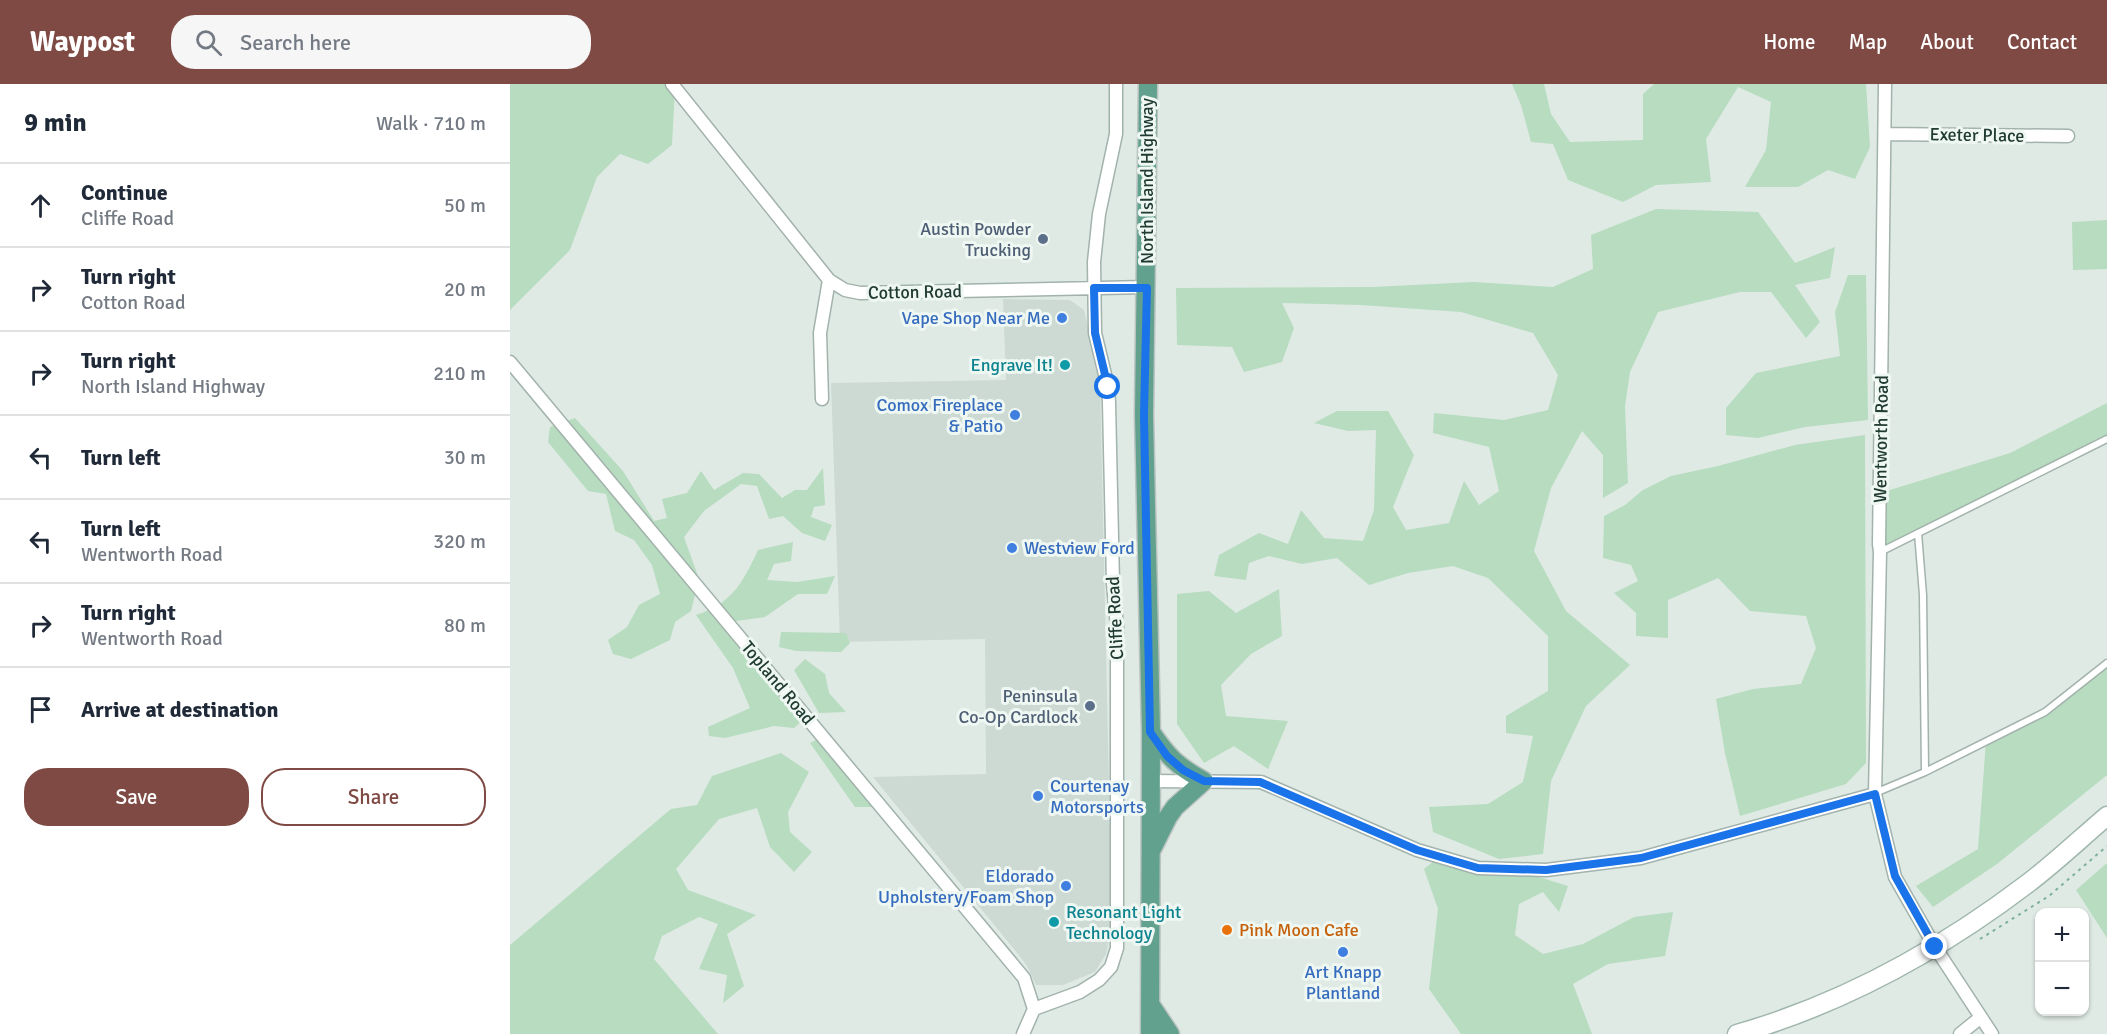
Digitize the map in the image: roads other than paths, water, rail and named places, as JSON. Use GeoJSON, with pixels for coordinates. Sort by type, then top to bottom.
{"type":"FeatureCollection","features":[{"type":"Feature","properties":{"kind":"main road","name":"North Island Highway"},"geometry":{"type":"LineString","coordinates":[[1148,84],[1144,415],[1150,732],[1150,1034]]}},
{"type":"Feature","properties":{"kind":"main road"},"geometry":{"type":"LineString","coordinates":[[1150,732],[1167,756],[1183,770],[1204,781],[1175,807],[1150,853]]}},
{"type":"Feature","properties":{"kind":"main road"},"geometry":{"type":"LineString","coordinates":[[1737,1034],[1766,1026],[1852,992],[1935,947],[2028,884],[2107,816]]}},
{"type":"Feature","properties":{"kind":"main road"},"geometry":{"type":"LineString","coordinates":[[1150,1004],[1170,1034]]}},
{"type":"Feature","properties":{"kind":"street","name":"Cotton Road"},"geometry":{"type":"LineString","coordinates":[[672,84],[829,280],[845,290],[860,294],[1147,288]]}},
{"type":"Feature","properties":{"kind":"street","name":"Cliffe Road"},"geometry":{"type":"LineString","coordinates":[[1034,1009],[1080,992],[1099,980],[1111,967],[1117,948],[1117,627],[1113,583],[1108,387],[1095,333],[1094,288],[1099,214],[1116,134],[1116,84]]}},
{"type":"Feature","properties":{"kind":"street","name":"Wentworth Road"},"geometry":{"type":"LineString","coordinates":[[1885,84],[1879,544],[1881,552],[1875,794],[1895,876],[1935,947],[1992,1034]]}},
{"type":"Feature","properties":{"kind":"street","name":"Exeter Place"},"geometry":{"type":"LineString","coordinates":[[1885,134],[2068,136]]}},
{"type":"Feature","properties":{"kind":"street"},"geometry":{"type":"LineString","coordinates":[[822,399],[820,333],[829,280]]}},
{"type":"Feature","properties":{"kind":"street","name":"Topland Road"},"geometry":{"type":"LineString","coordinates":[[510,362],[1024,978],[1034,1009]]}},
{"type":"Feature","properties":{"kind":"street"},"geometry":{"type":"LineString","coordinates":[[1150,781],[1260,782],[1417,850],[1478,868],[1546,870],[1641,858],[1875,794]]}},
{"type":"Feature","properties":{"kind":"street"},"geometry":{"type":"LineString","coordinates":[[1023,1034],[1034,1009]]}},
{"type":"Feature","properties":{"kind":"street"},"geometry":{"type":"LineString","coordinates":[[1960,1034],[1981,1017]]}},
{"type":"Feature","properties":{"kind":"lane"},"geometry":{"type":"LineString","coordinates":[[1881,552],[2107,439]]}},
{"type":"Feature","properties":{"kind":"lane"},"geometry":{"type":"LineString","coordinates":[[1918,533],[1923,596],[1925,772]]}},
{"type":"Feature","properties":{"kind":"lane"},"geometry":{"type":"LineString","coordinates":[[1875,794],[1925,772],[2044,712],[2107,663]]}},
{"type":"Feature","properties":{"kind":"place","name":"Austin Powder Trucking"},"geometry":{"type":"Point","coordinates":[1043,239]}},
{"type":"Feature","properties":{"kind":"place","name":"Vape Shop Near Me"},"geometry":{"type":"Point","coordinates":[1062,318]}},
{"type":"Feature","properties":{"kind":"place","name":"Engrave It!"},"geometry":{"type":"Point","coordinates":[1065,365]}},
{"type":"Feature","properties":{"kind":"place","name":"Comox Fireplace & Patio"},"geometry":{"type":"Point","coordinates":[1015,415]}},
{"type":"Feature","properties":{"kind":"place","name":"Westview Ford"},"geometry":{"type":"Point","coordinates":[1012,548]}},
{"type":"Feature","properties":{"kind":"place","name":"Peninsula Co-Op Cardlock"},"geometry":{"type":"Point","coordinates":[1090,706]}},
{"type":"Feature","properties":{"kind":"place","name":"Courtenay Motorsports"},"geometry":{"type":"Point","coordinates":[1038,796]}},
{"type":"Feature","properties":{"kind":"place","name":"Eldorado Upholstery/Foam Shop"},"geometry":{"type":"Point","coordinates":[1066,886]}},
{"type":"Feature","properties":{"kind":"place","name":"Resonant Light Technology"},"geometry":{"type":"Point","coordinates":[1054,922]}},
{"type":"Feature","properties":{"kind":"place","name":"Pink Moon Cafe"},"geometry":{"type":"Point","coordinates":[1227,930]}},
{"type":"Feature","properties":{"kind":"place","name":"Art Knapp Plantland"},"geometry":{"type":"Point","coordinates":[1343,952]}}]}
